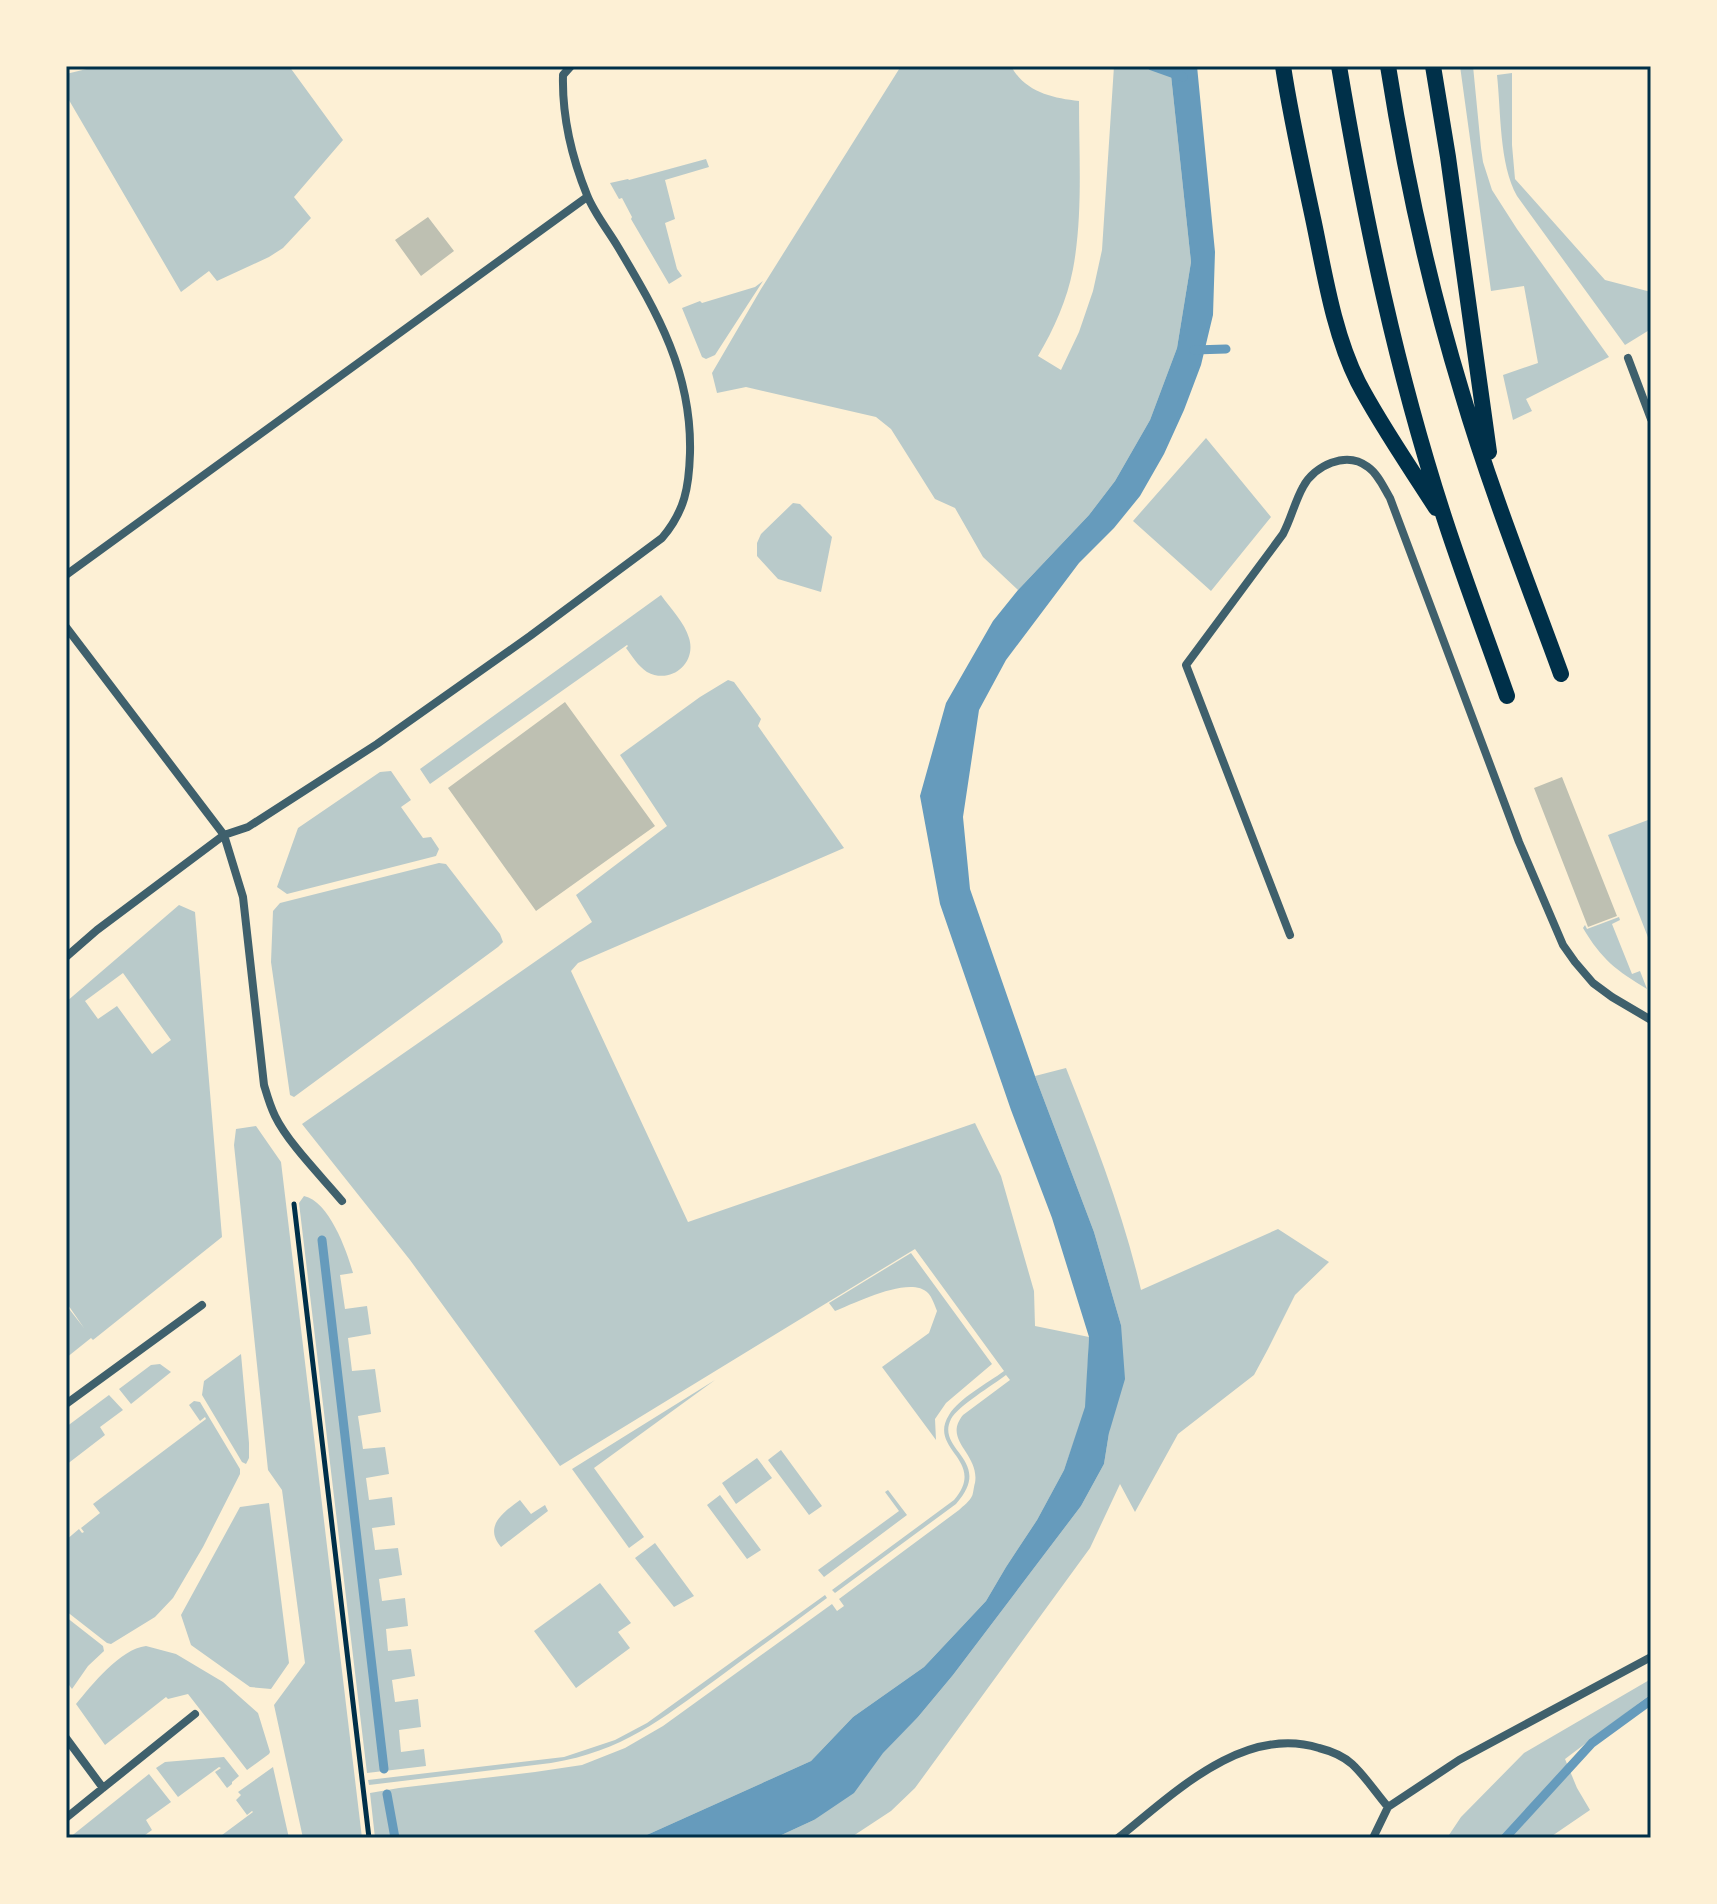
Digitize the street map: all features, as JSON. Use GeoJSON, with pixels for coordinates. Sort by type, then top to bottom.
{"type":"FeatureCollection","features":[{"type":"Feature","properties":{"kind":"main road"},"geometry":{"type":"LineString","coordinates":[[1283,66],[1335,318],[1345,349],[1357,380],[1382,424],[1446,522]]}},
{"type":"Feature","properties":{"kind":"main road"},"geometry":{"type":"LineString","coordinates":[[1339,66],[1366,219],[1412,407],[1446,522],[1507,696]]}},
{"type":"Feature","properties":{"kind":"main road"},"geometry":{"type":"LineString","coordinates":[[1388,66],[1438,305],[1462,393],[1496,497],[1561,674]]}},
{"type":"Feature","properties":{"kind":"main road"},"geometry":{"type":"LineString","coordinates":[[1433,66],[1496,497]]}},
{"type":"Feature","properties":{"kind":"street"},"geometry":{"type":"LineString","coordinates":[[66,957],[97,930],[224,835],[248,827],[377,744],[530,636],[662,538],[674,524],[684,500],[689,475],[690,436],[685,391],[658,319],[587,197],[566,117],[563,75],[571,66]]}},
{"type":"Feature","properties":{"kind":"street"},"geometry":{"type":"LineString","coordinates":[[66,575],[587,197]]}},
{"type":"Feature","properties":{"kind":"street"},"geometry":{"type":"LineString","coordinates":[[1628,358],[1651,419]]}},
{"type":"Feature","properties":{"kind":"street"},"geometry":{"type":"LineString","coordinates":[[1290,935],[1186,665],[1283,534],[1303,487],[1315,470],[1345,459],[1354,460],[1368,466],[1390,498],[1519,842],[1563,945],[1593,983],[1651,1020]]}},
{"type":"Feature","properties":{"kind":"street"},"geometry":{"type":"LineString","coordinates":[[66,627],[224,835],[243,897],[264,1085],[269,1101],[287,1136],[342,1201]]}},
{"type":"Feature","properties":{"kind":"street"},"geometry":{"type":"LineString","coordinates":[[66,1404],[202,1305]]}},
{"type":"Feature","properties":{"kind":"street"},"geometry":{"type":"LineString","coordinates":[[1373,1838],[1388,1807],[1459,1760],[1651,1657]]}},
{"type":"Feature","properties":{"kind":"street"},"geometry":{"type":"LineString","coordinates":[[66,1818],[195,1714]]}},
{"type":"Feature","properties":{"kind":"street"},"geometry":{"type":"LineString","coordinates":[[66,1738],[103,1788]]}},
{"type":"Feature","properties":{"kind":"street"},"geometry":{"type":"LineString","coordinates":[[1118,1838],[1193,1779],[1220,1762],[1252,1748],[1280,1743],[1309,1745],[1335,1753],[1353,1764],[1388,1807]]}},
{"type":"Feature","properties":{"kind":"path"},"geometry":{"type":"LineString","coordinates":[[294,1204],[369,1838]]}},
{"type":"Feature","properties":{"kind":"shaded area"},"geometry":{"type":"Polygon","coordinates":[[[99,66],[289,66],[343,140],[294,197],[311,218],[283,248],[269,257],[217,281],[209,271],[181,292],[66,95],[66,74],[99,66]]]}},
{"type":"Feature","properties":{"kind":"shaded area"},"geometry":{"type":"Polygon","coordinates":[[[901,66],[1011,66],[1032,88],[1059,98],[1079,101],[1079,207],[1073,269],[1059,314],[1038,356],[1061,370],[1079,332],[1093,291],[1102,250],[1114,66],[1170,66],[1191,262],[1177,348],[1150,420],[1115,481],[1089,515],[1018,590],[983,557],[955,508],[935,499],[891,429],[876,417],[746,387],[717,393],[712,373],[901,66]]]}},
{"type":"Feature","properties":{"kind":"shaded area"},"geometry":{"type":"Polygon","coordinates":[[[1460,66],[1473,66],[1483,162],[1492,190],[1609,357],[1526,399],[1532,411],[1513,420],[1503,375],[1538,363],[1524,286],[1491,291],[1460,66]]]}},
{"type":"Feature","properties":{"kind":"shaded area"},"geometry":{"type":"Polygon","coordinates":[[[1512,73],[1515,179],[1605,280],[1651,292],[1651,329],[1625,345],[1517,196],[1511,183],[1504,153],[1497,75],[1512,73]]]}},
{"type":"Feature","properties":{"kind":"shaded area"},"geometry":{"type":"Polygon","coordinates":[[[706,159],[709,167],[665,180],[675,219],[665,223],[677,269],[682,276],[669,284],[622,198],[619,199],[610,183],[706,159]]]}},
{"type":"Feature","properties":{"kind":"shaded area"},"geometry":{"type":"Polygon","coordinates":[[[763,281],[715,355],[706,359],[702,357],[682,308],[755,287],[763,281]]]}},
{"type":"Feature","properties":{"kind":"shaded area"},"geometry":{"type":"Polygon","coordinates":[[[1206,438],[1271,517],[1211,591],[1133,521],[1206,438]]]}},
{"type":"Feature","properties":{"kind":"shaded area"},"geometry":{"type":"Polygon","coordinates":[[[793,503],[800,504],[832,537],[821,592],[778,579],[757,556],[761,534],[793,503]]]}},
{"type":"Feature","properties":{"kind":"shaded area"},"geometry":{"type":"Polygon","coordinates":[[[661,595],[681,621],[689,638],[689,656],[680,669],[665,676],[647,672],[633,658],[627,645],[430,784],[420,769],[661,595]]]}},
{"type":"Feature","properties":{"kind":"shaded area"},"geometry":{"type":"Polygon","coordinates":[[[728,680],[734,682],[761,719],[758,726],[844,848],[578,963],[571,971],[688,1222],[975,1123],[1001,1176],[1034,1291],[1035,1326],[1089,1337],[1086,1407],[1064,1470],[986,1601],[924,1667],[853,1717],[811,1761],[640,1838],[375,1838],[370,1793],[582,1765],[625,1748],[663,1726],[832,1604],[837,1611],[844,1606],[839,1599],[970,1500],[975,1473],[959,1440],[958,1424],[963,1415],[1010,1380],[1006,1375],[968,1402],[951,1419],[948,1430],[951,1440],[967,1466],[969,1477],[966,1489],[956,1504],[835,1593],[832,1590],[954,1500],[963,1486],[964,1475],[962,1465],[945,1437],[944,1427],[949,1415],[960,1403],[1004,1371],[915,1249],[560,1466],[410,1260],[302,1124],[592,922],[576,895],[667,826],[620,755],[728,680]]]}},
{"type":"Feature","properties":{"kind":"shaded area"},"geometry":{"type":"Polygon","coordinates":[[[391,771],[411,800],[401,807],[423,838],[431,837],[439,849],[436,856],[287,894],[277,887],[298,828],[380,772],[391,771]]]}},
{"type":"Feature","properties":{"kind":"shaded area"},"geometry":{"type":"Polygon","coordinates":[[[1648,820],[1651,827],[1651,945],[1608,835],[1648,820]]]}},
{"type":"Feature","properties":{"kind":"shaded area"},"geometry":{"type":"Polygon","coordinates":[[[439,863],[446,864],[503,942],[294,1097],[290,1095],[271,962],[273,911],[280,903],[439,863]]]}},
{"type":"Feature","properties":{"kind":"shaded area"},"geometry":{"type":"Polygon","coordinates":[[[179,905],[195,912],[222,1237],[66,1358],[66,1305],[84,1328],[66,1302],[66,1002],[179,905]],[[123,973],[85,1001],[98,1019],[117,1006],[152,1054],[171,1040],[123,973]]]}},
{"type":"Feature","properties":{"kind":"shaded area"},"geometry":{"type":"Polygon","coordinates":[[[1619,917],[1620,920],[1612,924],[1632,974],[1640,971],[1647,989],[1610,963],[1583,928],[1619,917]]]}},
{"type":"Feature","properties":{"kind":"shaded area"},"geometry":{"type":"Polygon","coordinates":[[[1066,1068],[1117,1205],[1141,1290],[1278,1229],[1329,1262],[1295,1295],[1254,1375],[1178,1434],[1135,1512],[1120,1484],[1090,1548],[915,1788],[891,1811],[850,1838],[775,1838],[814,1820],[918,1717],[1081,1506],[1104,1464],[1121,1325],[1094,1232],[1035,1076],[1066,1068]]]}},
{"type":"Feature","properties":{"kind":"shaded area"},"geometry":{"type":"Polygon","coordinates":[[[256,1126],[281,1162],[362,1838],[303,1838],[274,1705],[305,1663],[282,1490],[268,1470],[234,1145],[236,1129],[256,1126]]]}},
{"type":"Feature","properties":{"kind":"shaded area"},"geometry":{"type":"Polygon","coordinates":[[[304,1196],[313,1200],[329,1217],[346,1252],[353,1273],[340,1275],[345,1309],[367,1306],[371,1334],[348,1338],[352,1371],[375,1369],[381,1412],[358,1416],[363,1449],[385,1447],[389,1474],[366,1478],[369,1500],[392,1497],[395,1525],[372,1528],[375,1550],[398,1548],[402,1575],[379,1579],[382,1601],[405,1598],[408,1626],[386,1629],[388,1651],[411,1649],[415,1676],[392,1680],[395,1702],[418,1699],[421,1727],[399,1730],[401,1752],[424,1749],[426,1766],[367,1773],[299,1203],[304,1196]]]}},
{"type":"Feature","properties":{"kind":"shaded area"},"geometry":{"type":"Polygon","coordinates":[[[911,1253],[992,1364],[946,1403],[935,1419],[936,1440],[882,1367],[929,1333],[937,1311],[928,1293],[920,1288],[896,1289],[835,1311],[829,1303],[911,1253]]]}},
{"type":"Feature","properties":{"kind":"shaded area"},"geometry":{"type":"Polygon","coordinates":[[[241,1354],[249,1443],[246,1464],[202,1395],[204,1381],[241,1354]]]}},
{"type":"Feature","properties":{"kind":"shaded area"},"geometry":{"type":"Polygon","coordinates":[[[160,1364],[171,1372],[131,1404],[119,1389],[151,1365],[160,1364]]]}},
{"type":"Feature","properties":{"kind":"shaded area"},"geometry":{"type":"Polygon","coordinates":[[[715,1380],[594,1468],[644,1537],[629,1548],[572,1469],[715,1380]]]}},
{"type":"Feature","properties":{"kind":"shaded area"},"geometry":{"type":"Polygon","coordinates":[[[109,1395],[123,1410],[100,1427],[105,1435],[66,1465],[66,1427],[109,1395]]]}},
{"type":"Feature","properties":{"kind":"shaded area"},"geometry":{"type":"Polygon","coordinates":[[[194,1401],[200,1402],[240,1469],[240,1474],[173,1598],[155,1617],[111,1644],[107,1643],[66,1611],[66,1540],[79,1529],[84,1532],[81,1528],[100,1513],[93,1504],[206,1419],[200,1421],[189,1405],[194,1401]]]}},
{"type":"Feature","properties":{"kind":"shaded area"},"geometry":{"type":"Polygon","coordinates":[[[781,1450],[822,1506],[809,1515],[768,1460],[781,1450]]]}},
{"type":"Feature","properties":{"kind":"shaded area"},"geometry":{"type":"Polygon","coordinates":[[[757,1458],[772,1478],[736,1504],[722,1483],[757,1458]]]}},
{"type":"Feature","properties":{"kind":"shaded area"},"geometry":{"type":"Polygon","coordinates":[[[888,1490],[907,1515],[824,1577],[818,1570],[899,1511],[885,1492],[888,1490]]]}},
{"type":"Feature","properties":{"kind":"shaded area"},"geometry":{"type":"Polygon","coordinates":[[[720,1495],[761,1550],[747,1559],[707,1505],[720,1495]]]}},
{"type":"Feature","properties":{"kind":"shaded area"},"geometry":{"type":"Polygon","coordinates":[[[520,1500],[531,1514],[545,1505],[548,1511],[501,1547],[494,1532],[495,1526],[502,1515],[520,1500]]]}},
{"type":"Feature","properties":{"kind":"shaded area"},"geometry":{"type":"Polygon","coordinates":[[[269,1503],[289,1663],[271,1689],[250,1687],[191,1645],[181,1615],[240,1507],[269,1503]]]}},
{"type":"Feature","properties":{"kind":"shaded area"},"geometry":{"type":"Polygon","coordinates":[[[655,1543],[694,1596],[674,1607],[635,1558],[655,1543]]]}},
{"type":"Feature","properties":{"kind":"shaded area"},"geometry":{"type":"Polygon","coordinates":[[[600,1583],[631,1623],[618,1632],[630,1648],[576,1688],[534,1631],[600,1583]]]}},
{"type":"Feature","properties":{"kind":"shaded area"},"geometry":{"type":"Polygon","coordinates":[[[825,1595],[827,1598],[678,1707],[640,1732],[599,1751],[551,1763],[369,1785],[368,1780],[564,1757],[615,1740],[647,1723],[825,1595]]]}},
{"type":"Feature","properties":{"kind":"shaded area"},"geometry":{"type":"Polygon","coordinates":[[[66,1617],[103,1646],[104,1651],[88,1666],[72,1689],[66,1681],[66,1617]]]}},
{"type":"Feature","properties":{"kind":"shaded area"},"geometry":{"type":"Polygon","coordinates":[[[146,1646],[176,1654],[223,1682],[258,1713],[269,1754],[247,1770],[188,1694],[166,1697],[105,1745],[76,1704],[117,1661],[146,1646]]]}},
{"type":"Feature","properties":{"kind":"shaded area"},"geometry":{"type":"Polygon","coordinates":[[[1651,1679],[1651,1694],[1565,1759],[1590,1810],[1549,1838],[1447,1838],[1461,1817],[1524,1753],[1651,1679]]]}},
{"type":"Feature","properties":{"kind":"shaded area"},"geometry":{"type":"Polygon","coordinates":[[[224,1757],[239,1776],[232,1784],[227,1788],[215,1772],[219,1767],[178,1797],[156,1768],[165,1762],[224,1757]]]}},
{"type":"Feature","properties":{"kind":"shaded area"},"geometry":{"type":"Polygon","coordinates":[[[273,1767],[289,1838],[218,1838],[253,1812],[247,1815],[236,1800],[241,1795],[238,1792],[273,1767]]]}},
{"type":"Feature","properties":{"kind":"shaded area"},"geometry":{"type":"Polygon","coordinates":[[[149,1774],[171,1802],[146,1820],[152,1830],[141,1838],[69,1838],[149,1774]]]}},
{"type":"Feature","properties":{"kind":"water"},"geometry":{"type":"Polygon","coordinates":[[[1170,66],[1197,66],[1215,252],[1213,315],[1201,365],[1164,454],[1140,496],[1079,563],[1006,660],[979,710],[963,817],[970,889],[1035,1076],[1094,1232],[1121,1325],[1125,1379],[1109,1433],[1104,1464],[1081,1506],[953,1675],[883,1753],[854,1793],[814,1820],[775,1838],[640,1838],[811,1761],[853,1717],[924,1667],[986,1601],[1037,1520],[1064,1470],[1085,1407],[1089,1337],[1052,1218],[940,904],[920,796],[946,703],[993,621],[1089,515],[1115,481],[1150,420],[1177,348],[1191,262],[1170,66]]]}},
{"type":"Feature","properties":{"kind":"building"},"geometry":{"type":"Polygon","coordinates":[[[428,217],[454,251],[421,276],[395,240],[428,217]]]}},
{"type":"Feature","properties":{"kind":"building"},"geometry":{"type":"Polygon","coordinates":[[[565,702],[655,826],[536,911],[448,788],[565,702]]]}},
{"type":"Feature","properties":{"kind":"building"},"geometry":{"type":"Polygon","coordinates":[[[1562,777],[1617,916],[1588,927],[1534,788],[1562,777]]]}},
{"type":"Feature","properties":{"kind":"waterway"},"geometry":{"type":"LineString","coordinates":[[1152,66],[1183,77]]}},
{"type":"Feature","properties":{"kind":"waterway"},"geometry":{"type":"LineString","coordinates":[[1194,350],[1226,349]]}},
{"type":"Feature","properties":{"kind":"waterway"},"geometry":{"type":"LineString","coordinates":[[322,1240],[384,1769]]}},
{"type":"Feature","properties":{"kind":"waterway"},"geometry":{"type":"LineString","coordinates":[[1505,1838],[1592,1743],[1651,1700]]}},
{"type":"Feature","properties":{"kind":"waterway"},"geometry":{"type":"LineString","coordinates":[[387,1794],[395,1838]]}}]}
